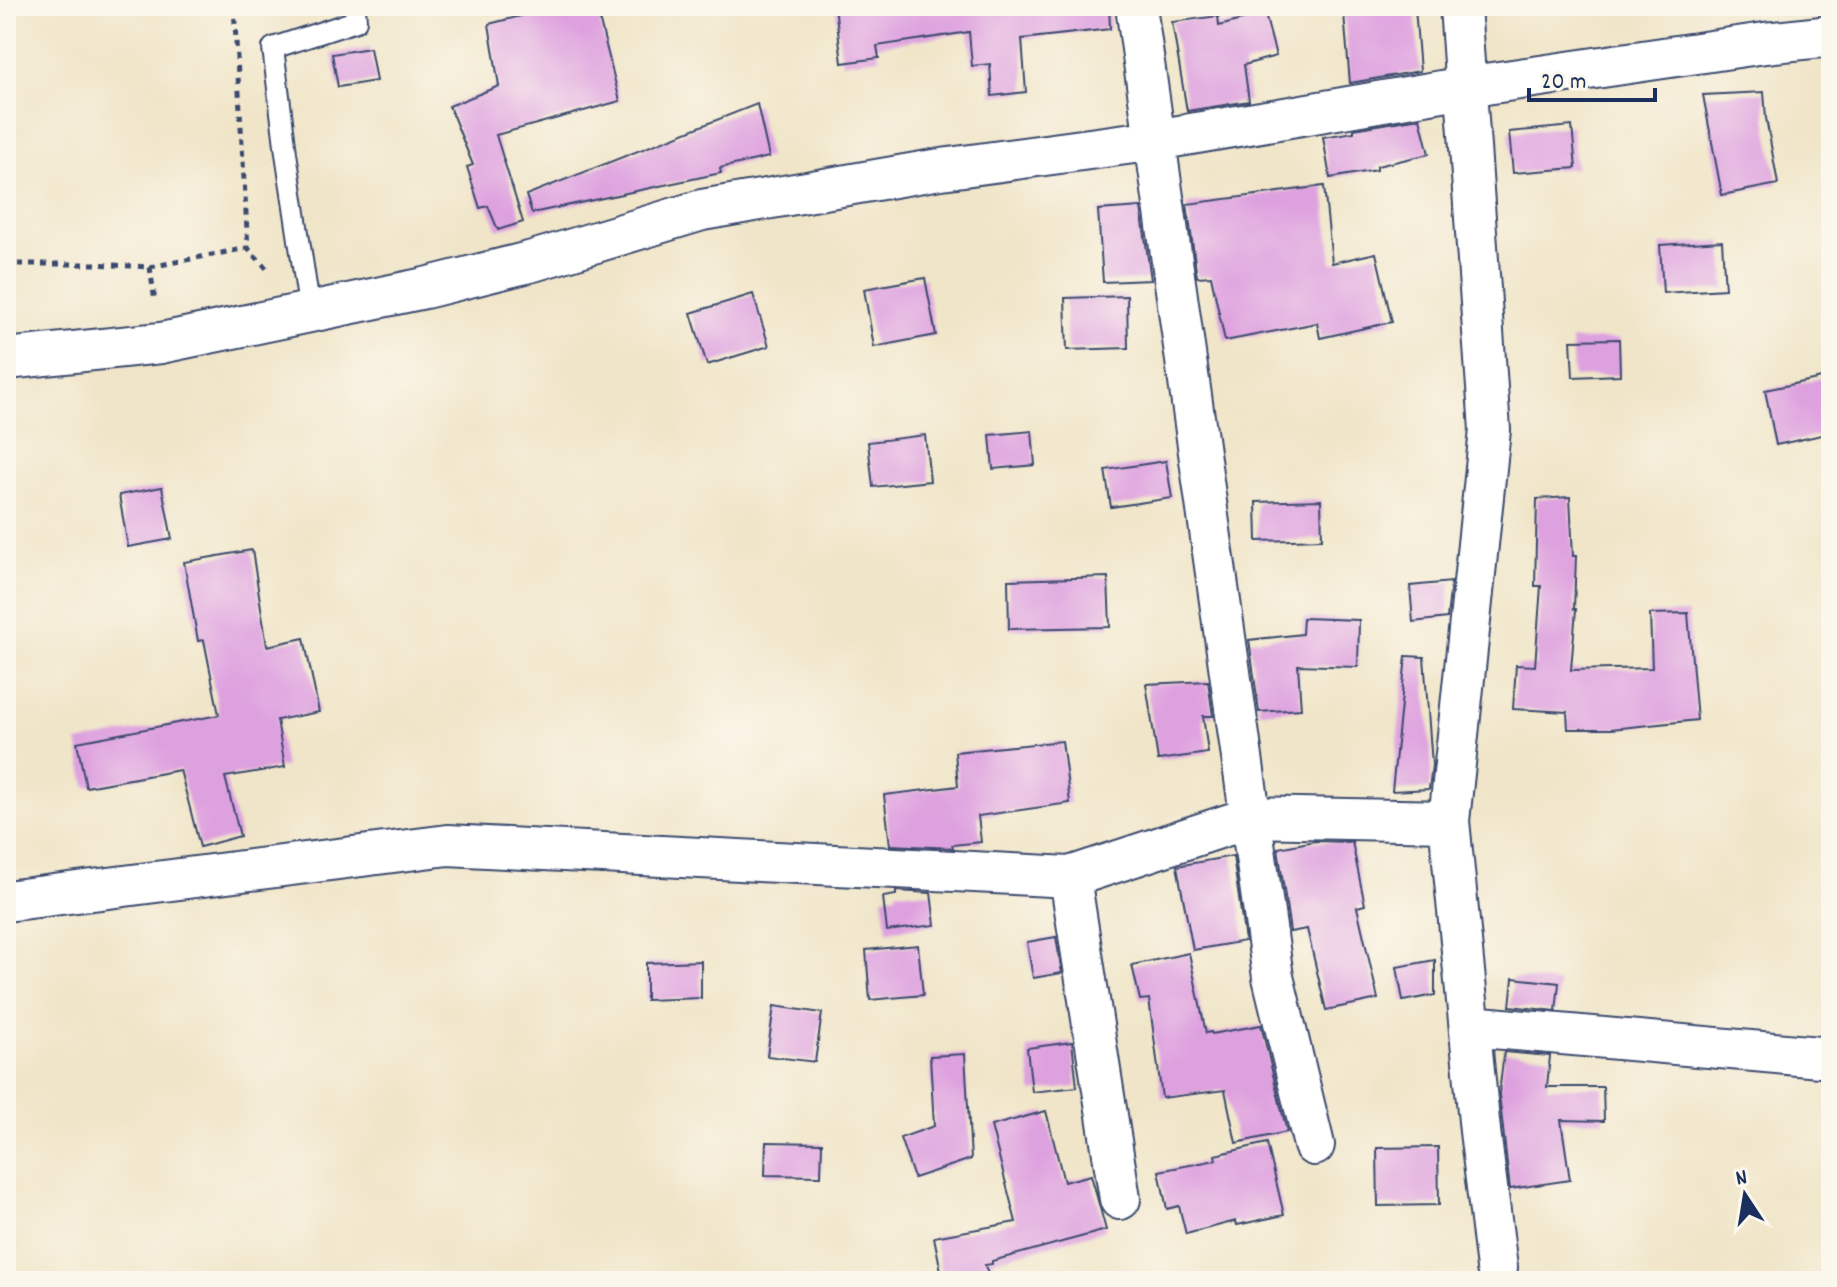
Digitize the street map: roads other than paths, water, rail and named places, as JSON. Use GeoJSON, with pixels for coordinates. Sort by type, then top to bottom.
{"type":"FeatureCollection","features":[{"type":"Feature","properties":{"kind":"street"},"geometry":{"type":"LineString","coordinates":[[1136,6],[1273,977],[1314,1145]]}},
{"type":"Feature","properties":{"kind":"street"},"geometry":{"type":"LineString","coordinates":[[1460,6],[1490,430],[1449,821],[1497,1268]]}},
{"type":"Feature","properties":{"kind":"street"},"geometry":{"type":"LineString","coordinates":[[6,359],[161,343],[310,313],[533,261],[702,210],[934,170],[1156,140],[1465,87],[1831,36]]}},
{"type":"Feature","properties":{"kind":"street"},"geometry":{"type":"LineString","coordinates":[[6,901],[448,845],[1070,877],[1252,817],[1449,821]]}},
{"type":"Feature","properties":{"kind":"street"},"geometry":{"type":"LineString","coordinates":[[1070,877],[1120,1199]]}},
{"type":"Feature","properties":{"kind":"street"},"geometry":{"type":"LineString","coordinates":[[1470,1026],[1831,1058]]}},
{"type":"Feature","properties":{"kind":"lane"},"geometry":{"type":"LineString","coordinates":[[310,313],[273,48],[356,21],[355,6]]}}]}
